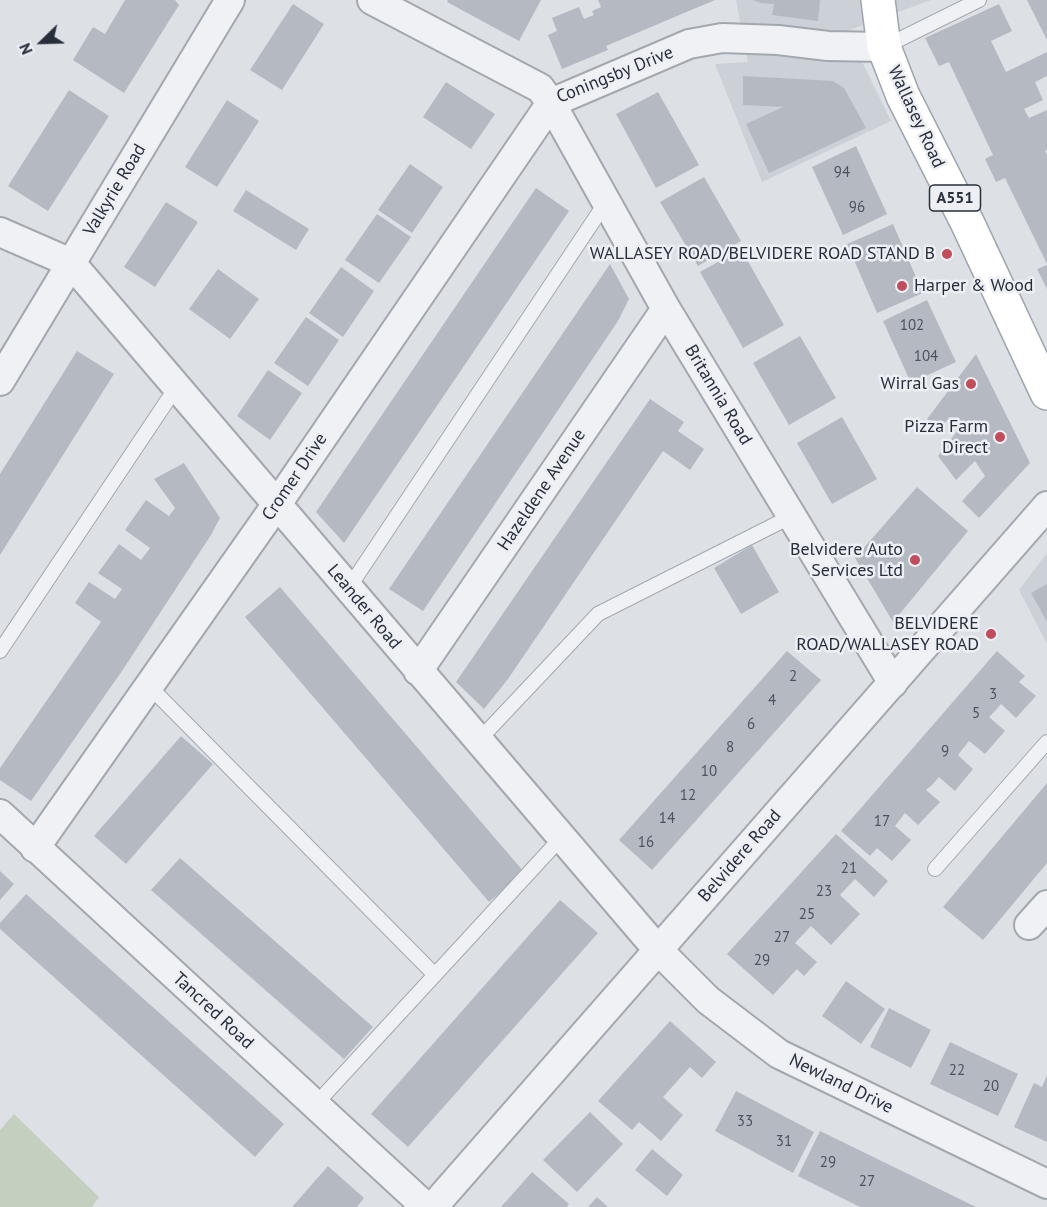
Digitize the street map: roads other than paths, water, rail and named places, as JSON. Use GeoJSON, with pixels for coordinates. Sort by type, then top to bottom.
{"type":"FeatureCollection","features":[{"type":"Feature","properties":{"kind":"main road","name":"Wallasey Road"},"geometry":{"type":"LineString","coordinates":[[878,0],[884,47],[903,96],[967,222],[1047,393]]}},
{"type":"Feature","properties":{"kind":"street","name":"Valkyrie Road"},"geometry":{"type":"LineString","coordinates":[[0,381],[230,0]]}},
{"type":"Feature","properties":{"kind":"street","name":"Coningsby Drive"},"geometry":{"type":"LineString","coordinates":[[372,0],[540,88],[551,103],[689,45],[722,38],[777,40],[828,46],[884,47]]}},
{"type":"Feature","properties":{"kind":"street","name":"Britannia Road"},"geometry":{"type":"LineString","coordinates":[[551,103],[666,309],[893,683]]}},
{"type":"Feature","properties":{"kind":"street","name":"Cromer Drive"},"geometry":{"type":"LineString","coordinates":[[35,848],[277,504],[551,103]]}},
{"type":"Feature","properties":{"kind":"street"},"geometry":{"type":"LineString","coordinates":[[0,232],[71,263]]}},
{"type":"Feature","properties":{"kind":"street","name":"Leander Road"},"geometry":{"type":"LineString","coordinates":[[71,263],[658,950]]}},
{"type":"Feature","properties":{"kind":"street","name":"Hazeldene Avenue"},"geometry":{"type":"LineString","coordinates":[[418,671],[666,309]]}},
{"type":"Feature","properties":{"kind":"street","name":"Belvidere Road"},"geometry":{"type":"LineString","coordinates":[[433,1207],[1047,506]]}},
{"type":"Feature","properties":{"kind":"street","name":"Tancred Road"},"geometry":{"type":"LineString","coordinates":[[0,814],[426,1207]]}},
{"type":"Feature","properties":{"kind":"street","name":"Newland Drive"},"geometry":{"type":"LineString","coordinates":[[658,950],[708,1000],[779,1054],[1047,1184]]}},
{"type":"Feature","properties":{"kind":"lane"},"geometry":{"type":"LineString","coordinates":[[884,47],[979,0]]}},
{"type":"Feature","properties":{"kind":"lane"},"geometry":{"type":"LineString","coordinates":[[348,589],[606,202]]}},
{"type":"Feature","properties":{"kind":"lane"},"geometry":{"type":"LineString","coordinates":[[0,651],[177,386]]}},
{"type":"Feature","properties":{"kind":"lane"},"geometry":{"type":"LineString","coordinates":[[478,741],[598,614],[792,516]]}},
{"type":"Feature","properties":{"kind":"lane"},"geometry":{"type":"LineString","coordinates":[[150,687],[435,975]]}},
{"type":"Feature","properties":{"kind":"lane"},"geometry":{"type":"LineString","coordinates":[[934,869],[1047,742]]}},
{"type":"Feature","properties":{"kind":"lane"},"geometry":{"type":"LineString","coordinates":[[315,1105],[561,838]]}},
{"type":"Feature","properties":{"kind":"place","name":"WALLASEY ROAD/BELVIDERE ROAD STAND B"},"geometry":{"type":"Point","coordinates":[947,254]}},
{"type":"Feature","properties":{"kind":"place","name":"Harper & Wood"},"geometry":{"type":"Point","coordinates":[902,286]}},
{"type":"Feature","properties":{"kind":"place","name":"Wirral Gas"},"geometry":{"type":"Point","coordinates":[971,384]}},
{"type":"Feature","properties":{"kind":"place","name":"Pizza Farm Direct"},"geometry":{"type":"Point","coordinates":[1000,437]}},
{"type":"Feature","properties":{"kind":"place","name":"Belvidere Auto Services Ltd"},"geometry":{"type":"Point","coordinates":[915,560]}},
{"type":"Feature","properties":{"kind":"place","name":"BELVIDERE ROAD/WALLASEY ROAD"},"geometry":{"type":"Point","coordinates":[991,634]}}]}
